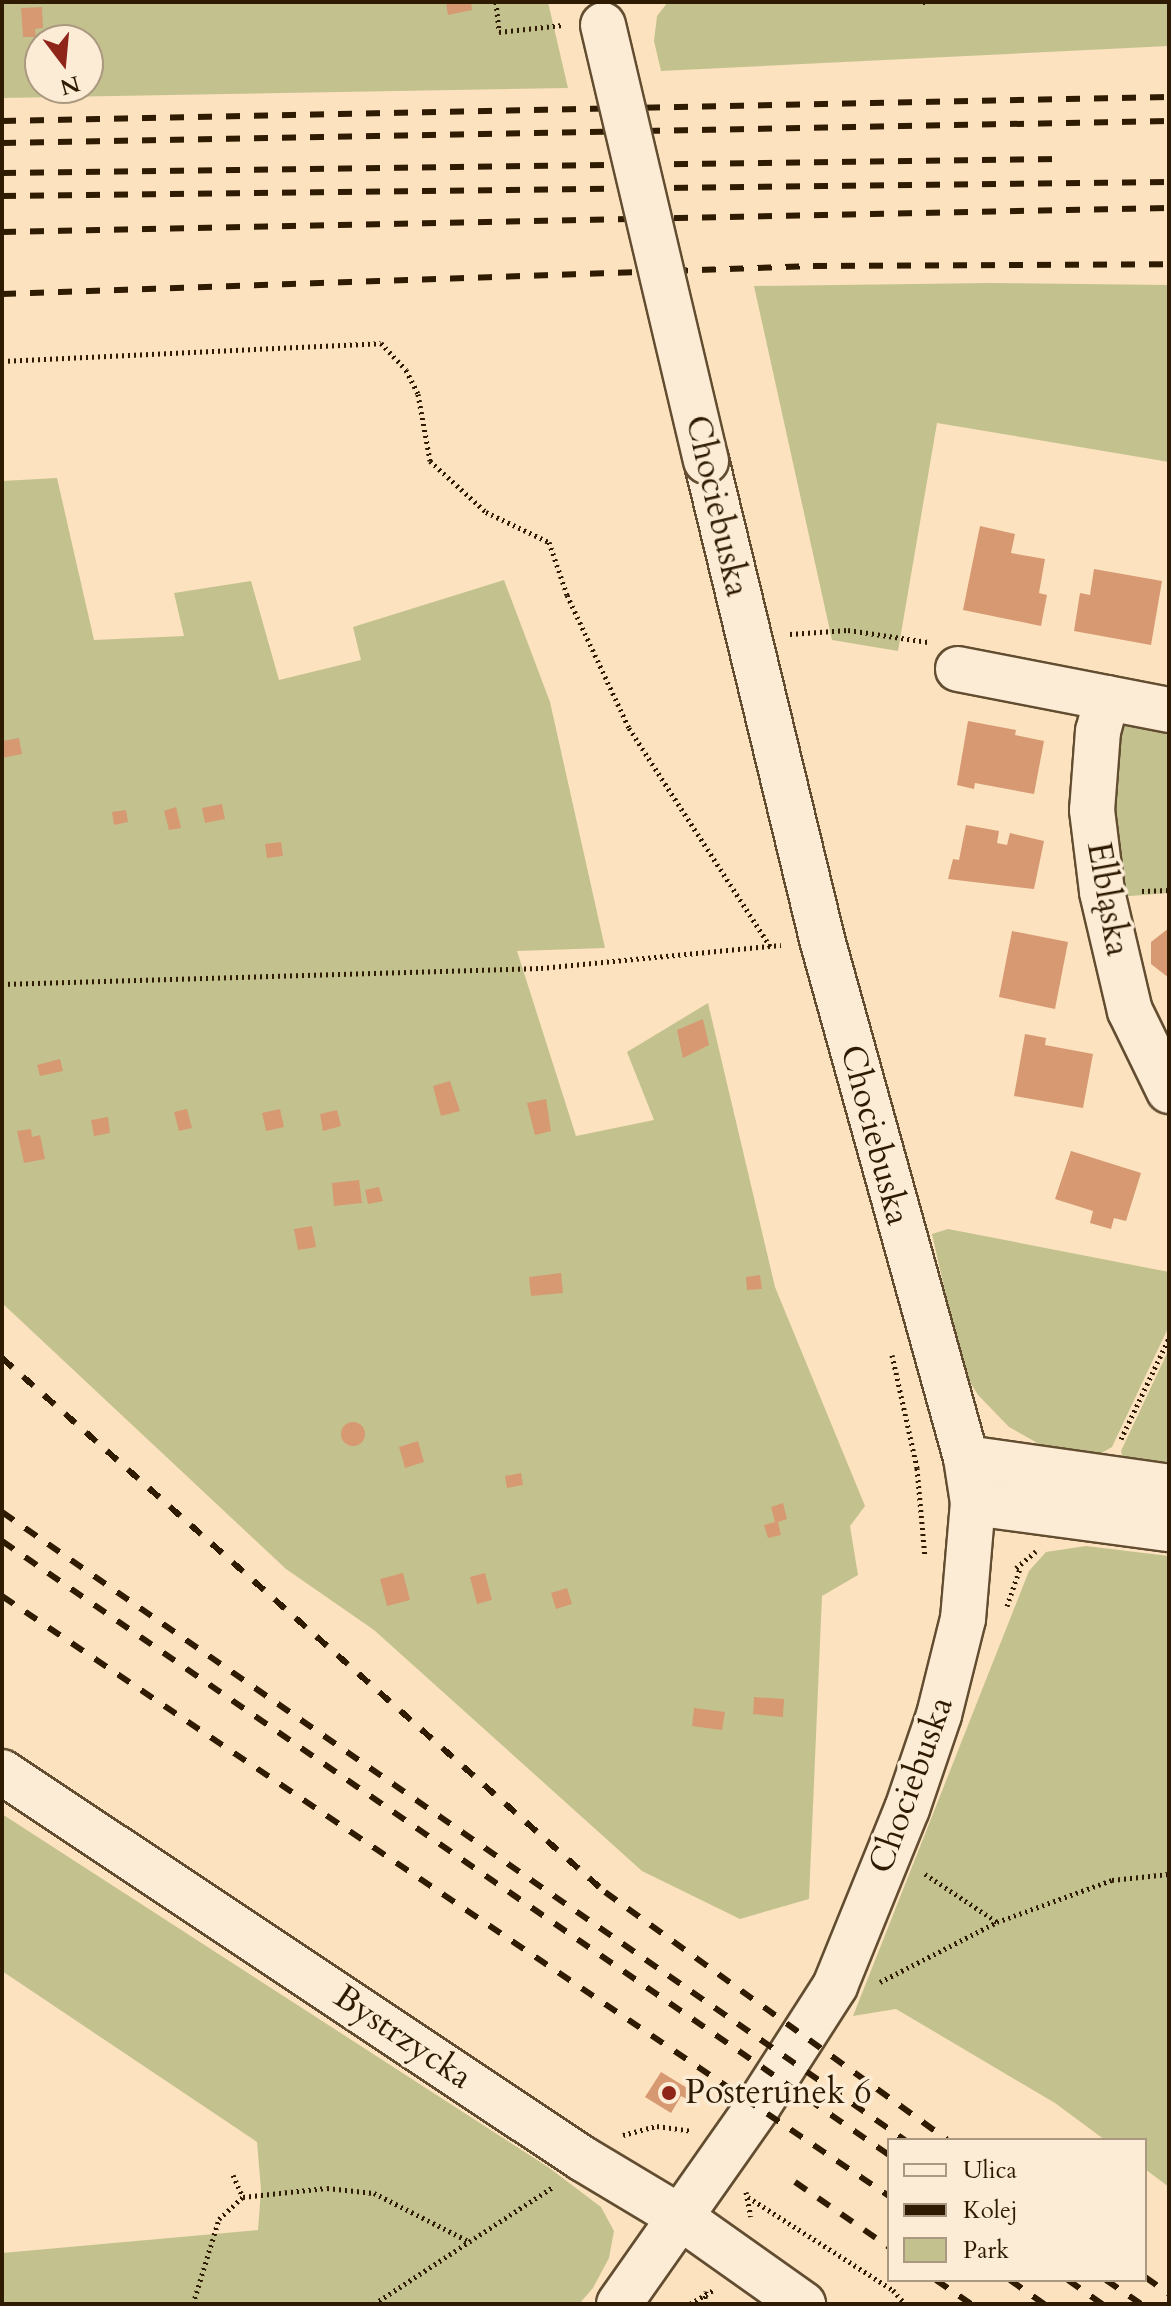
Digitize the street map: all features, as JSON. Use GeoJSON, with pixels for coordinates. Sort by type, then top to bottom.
{"type":"FeatureCollection","features":[{"type":"Feature","properties":{"kind":"street","name":"Chociebuska"},"geometry":{"type":"LineString","coordinates":[[589,17],[706,461],[822,939],[966,1458],[973,1503],[963,1619],[939,1715],[847,1956],[802,2039],[619,2304]]}},
{"type":"Feature","properties":{"kind":"street"},"geometry":{"type":"LineString","coordinates":[[958,669],[1169,710]]}},
{"type":"Feature","properties":{"kind":"street","name":"Elbląska"},"geometry":{"type":"LineString","coordinates":[[1107,698],[1098,731],[1092,810],[1102,892],[1130,1011],[1169,1091]]}},
{"type":"Feature","properties":{"kind":"street"},"geometry":{"type":"LineString","coordinates":[[966,1458],[1169,1487]]}},
{"type":"Feature","properties":{"kind":"street"},"geometry":{"type":"LineString","coordinates":[[973,1503],[1169,1529]]}},
{"type":"Feature","properties":{"kind":"street","name":"Bystrzycka"},"geometry":{"type":"LineString","coordinates":[[2,1772],[583,2159],[680,2217],[803,2304]]}},
{"type":"Feature","properties":{"kind":"path"},"geometry":{"type":"LineString","coordinates":[[496,2],[499,32],[589,17]]}},
{"type":"Feature","properties":{"kind":"path"},"geometry":{"type":"LineString","coordinates":[[3,363],[381,343],[406,370],[418,394],[430,461],[486,512],[549,542],[567,595],[629,728],[770,946]]}},
{"type":"Feature","properties":{"kind":"path"},"geometry":{"type":"LineString","coordinates":[[790,634],[848,630],[933,643],[958,669]]}},
{"type":"Feature","properties":{"kind":"path"},"geometry":{"type":"LineString","coordinates":[[2,984],[541,968],[822,939]]}},
{"type":"Feature","properties":{"kind":"path"},"geometry":{"type":"LineString","coordinates":[[1114,1451],[1169,1338]]}},
{"type":"Feature","properties":{"kind":"path"},"geometry":{"type":"LineString","coordinates":[[922,1872],[997,1922]]}},
{"type":"Feature","properties":{"kind":"path"},"geometry":{"type":"LineString","coordinates":[[874,1985],[997,1922],[1112,1880],[1169,1874]]}},
{"type":"Feature","properties":{"kind":"path"},"geometry":{"type":"LineString","coordinates":[[616,2137],[657,2126],[705,2133]]}},
{"type":"Feature","properties":{"kind":"path"},"geometry":{"type":"LineString","coordinates":[[233,2175],[243,2197]]}},
{"type":"Feature","properties":{"kind":"path"},"geometry":{"type":"LineString","coordinates":[[737,2182],[747,2197],[756,2228]]}},
{"type":"Feature","properties":{"kind":"path"},"geometry":{"type":"LineString","coordinates":[[374,2304],[558,2184]]}},
{"type":"Feature","properties":{"kind":"path"},"geometry":{"type":"LineString","coordinates":[[193,2304],[219,2219],[243,2197],[353,2188],[374,2193],[470,2242]]}},
{"type":"Feature","properties":{"kind":"path"},"geometry":{"type":"LineString","coordinates":[[747,2197],[893,2290],[905,2304]]}},
{"type":"Feature","properties":{"kind":"path"},"geometry":{"type":"LineString","coordinates":[[704,2304],[706,2290]]}},
{"type":"Feature","properties":{"kind":"green space"},"geometry":{"type":"Polygon","coordinates":[[[2,2],[548,2],[568,88],[104,96],[104,24],[24,24],[24,98],[2,98],[2,2]]]}},
{"type":"Feature","properties":{"kind":"green space"},"geometry":{"type":"Polygon","coordinates":[[[668,2],[1169,2],[1169,46],[661,71],[654,41],[657,16],[668,2]]]}},
{"type":"Feature","properties":{"kind":"green space"},"geometry":{"type":"Polygon","coordinates":[[[989,283],[1169,285],[1169,462],[937,423],[898,651],[832,640],[754,286],[989,283]]]}},
{"type":"Feature","properties":{"kind":"green space"},"geometry":{"type":"Polygon","coordinates":[[[57,478],[94,640],[184,636],[174,593],[251,581],[279,680],[361,660],[353,627],[504,580],[550,702],[605,948],[517,951],[576,1136],[654,1120],[627,1052],[708,1003],[775,1287],[865,1506],[850,1526],[858,1575],[822,1596],[809,1899],[740,1919],[642,1871],[374,1630],[286,1569],[2,1303],[2,481],[57,478]]]}},
{"type":"Feature","properties":{"kind":"green space"},"geometry":{"type":"Polygon","coordinates":[[[1169,719],[1169,893],[1117,897],[1109,740],[1127,721],[1169,719]]]}},
{"type":"Feature","properties":{"kind":"green space"},"geometry":{"type":"Polygon","coordinates":[[[948,1229],[1169,1272],[1169,1326],[1112,1447],[1098,1455],[1041,1445],[1009,1427],[978,1395],[963,1371],[932,1234],[948,1229]]]}},
{"type":"Feature","properties":{"kind":"green space"},"geometry":{"type":"Polygon","coordinates":[[[1169,1349],[1169,1466],[1123,1458],[1121,1451],[1169,1349]]]}},
{"type":"Feature","properties":{"kind":"green space"},"geometry":{"type":"Polygon","coordinates":[[[1086,1546],[1169,1556],[1169,2187],[1147,2170],[1147,2138],[1102,2138],[1055,2103],[896,2009],[853,2016],[1029,1571],[1046,1552],[1086,1546]]]}},
{"type":"Feature","properties":{"kind":"green space"},"geometry":{"type":"Polygon","coordinates":[[[2,1814],[548,2167],[601,2207],[614,2231],[609,2258],[593,2288],[579,2304],[2,2304],[2,2253],[258,2230],[261,2190],[257,2142],[2,1971],[2,1814]]]}},
{"type":"Feature","properties":{"kind":"building"},"geometry":{"type":"Polygon","coordinates":[[[446,2],[471,2],[472,10],[448,15],[446,2]]]}},
{"type":"Feature","properties":{"kind":"building"},"geometry":{"type":"Polygon","coordinates":[[[42,7],[43,24],[24,24],[24,37],[23,37],[21,8],[42,7]]]}},
{"type":"Feature","properties":{"kind":"building"},"geometry":{"type":"Polygon","coordinates":[[[980,526],[1015,534],[1011,553],[1045,559],[1039,593],[1047,595],[1041,626],[963,610],[980,526]]]}},
{"type":"Feature","properties":{"kind":"building"},"geometry":{"type":"Polygon","coordinates":[[[1094,569],[1162,581],[1151,645],[1074,631],[1080,593],[1090,595],[1094,569]]]}},
{"type":"Feature","properties":{"kind":"building"},"geometry":{"type":"Polygon","coordinates":[[[968,721],[1016,730],[1015,735],[1044,741],[1034,794],[975,783],[974,789],[957,785],[968,721]]]}},
{"type":"Feature","properties":{"kind":"building"},"geometry":{"type":"Polygon","coordinates":[[[19,738],[22,754],[2,758],[2,741],[19,738]]]}},
{"type":"Feature","properties":{"kind":"building"},"geometry":{"type":"Polygon","coordinates":[[[222,804],[225,819],[205,823],[202,808],[222,804]]]}},
{"type":"Feature","properties":{"kind":"building"},"geometry":{"type":"Polygon","coordinates":[[[176,807],[181,828],[169,830],[164,811],[176,807]]]}},
{"type":"Feature","properties":{"kind":"building"},"geometry":{"type":"Polygon","coordinates":[[[126,810],[128,822],[114,825],[112,812],[126,810]]]}},
{"type":"Feature","properties":{"kind":"building"},"geometry":{"type":"Polygon","coordinates":[[[966,825],[999,831],[997,843],[1007,845],[1010,833],[1044,841],[1034,889],[948,879],[953,859],[959,860],[966,825]]]}},
{"type":"Feature","properties":{"kind":"building"},"geometry":{"type":"Polygon","coordinates":[[[281,842],[283,856],[267,858],[265,844],[281,842]]]}},
{"type":"Feature","properties":{"kind":"building"},"geometry":{"type":"Polygon","coordinates":[[[1169,928],[1169,978],[1151,964],[1151,942],[1169,928]]]}},
{"type":"Feature","properties":{"kind":"building"},"geometry":{"type":"Polygon","coordinates":[[[1012,931],[1068,942],[1055,1009],[999,997],[1012,931]]]}},
{"type":"Feature","properties":{"kind":"building"},"geometry":{"type":"Polygon","coordinates":[[[703,1019],[709,1045],[683,1058],[677,1030],[703,1019]]]}},
{"type":"Feature","properties":{"kind":"building"},"geometry":{"type":"Polygon","coordinates":[[[1025,1034],[1046,1038],[1045,1045],[1093,1054],[1083,1108],[1014,1096],[1025,1034]]]}},
{"type":"Feature","properties":{"kind":"building"},"geometry":{"type":"Polygon","coordinates":[[[60,1059],[63,1071],[40,1076],[37,1065],[60,1059]]]}},
{"type":"Feature","properties":{"kind":"building"},"geometry":{"type":"Polygon","coordinates":[[[450,1081],[460,1111],[441,1116],[433,1086],[450,1081]]]}},
{"type":"Feature","properties":{"kind":"building"},"geometry":{"type":"Polygon","coordinates":[[[546,1099],[551,1131],[535,1135],[527,1103],[546,1099]]]}},
{"type":"Feature","properties":{"kind":"building"},"geometry":{"type":"Polygon","coordinates":[[[187,1109],[192,1128],[179,1131],[174,1112],[187,1109]]]}},
{"type":"Feature","properties":{"kind":"building"},"geometry":{"type":"Polygon","coordinates":[[[280,1109],[284,1127],[266,1131],[262,1113],[280,1109]]]}},
{"type":"Feature","properties":{"kind":"building"},"geometry":{"type":"Polygon","coordinates":[[[337,1110],[341,1126],[323,1131],[320,1114],[337,1110]]]}},
{"type":"Feature","properties":{"kind":"building"},"geometry":{"type":"Polygon","coordinates":[[[108,1117],[110,1133],[94,1136],[91,1120],[108,1117]]]}},
{"type":"Feature","properties":{"kind":"building"},"geometry":{"type":"Polygon","coordinates":[[[31,1129],[32,1137],[40,1135],[45,1159],[24,1163],[17,1131],[31,1129]]]}},
{"type":"Feature","properties":{"kind":"building"},"geometry":{"type":"Polygon","coordinates":[[[1071,1151],[1141,1173],[1126,1221],[1114,1218],[1111,1229],[1090,1223],[1093,1211],[1055,1199],[1071,1151]]]}},
{"type":"Feature","properties":{"kind":"building"},"geometry":{"type":"Polygon","coordinates":[[[359,1180],[362,1203],[334,1206],[332,1183],[359,1180]]]}},
{"type":"Feature","properties":{"kind":"building"},"geometry":{"type":"Polygon","coordinates":[[[379,1187],[383,1201],[368,1204],[365,1190],[379,1187]]]}},
{"type":"Feature","properties":{"kind":"building"},"geometry":{"type":"Polygon","coordinates":[[[312,1226],[316,1247],[298,1250],[294,1229],[312,1226]]]}},
{"type":"Feature","properties":{"kind":"building"},"geometry":{"type":"Polygon","coordinates":[[[561,1273],[563,1293],[531,1296],[529,1277],[561,1273]]]}},
{"type":"Feature","properties":{"kind":"building"},"geometry":{"type":"Polygon","coordinates":[[[760,1275],[762,1289],[747,1290],[746,1277],[760,1275]]]}},
{"type":"Feature","properties":{"kind":"building"},"geometry":{"type":"Polygon","coordinates":[[[353,1422],[362,1425],[365,1434],[362,1443],[353,1446],[344,1443],[341,1434],[344,1425],[353,1422]]]}},
{"type":"Feature","properties":{"kind":"building"},"geometry":{"type":"Polygon","coordinates":[[[418,1441],[424,1462],[405,1468],[399,1447],[418,1441]]]}},
{"type":"Feature","properties":{"kind":"building"},"geometry":{"type":"Polygon","coordinates":[[[521,1473],[523,1485],[507,1488],[505,1476],[521,1473]]]}},
{"type":"Feature","properties":{"kind":"building"},"geometry":{"type":"Polygon","coordinates":[[[783,1503],[787,1519],[778,1522],[781,1535],[768,1538],[764,1525],[775,1522],[771,1507],[783,1503]]]}},
{"type":"Feature","properties":{"kind":"building"},"geometry":{"type":"Polygon","coordinates":[[[403,1573],[410,1600],[387,1606],[380,1579],[403,1573]]]}},
{"type":"Feature","properties":{"kind":"building"},"geometry":{"type":"Polygon","coordinates":[[[485,1573],[492,1600],[477,1604],[470,1577],[485,1573]]]}},
{"type":"Feature","properties":{"kind":"building"},"geometry":{"type":"Polygon","coordinates":[[[567,1588],[572,1604],[556,1609],[551,1593],[567,1588]]]}},
{"type":"Feature","properties":{"kind":"building"},"geometry":{"type":"Polygon","coordinates":[[[754,1697],[784,1699],[783,1717],[753,1714],[754,1697]]]}},
{"type":"Feature","properties":{"kind":"building"},"geometry":{"type":"Polygon","coordinates":[[[694,1708],[725,1712],[722,1730],[692,1726],[694,1708]]]}},
{"type":"Feature","properties":{"kind":"building","name":"Posterunek 6"},"geometry":{"type":"Polygon","coordinates":[[[661,2072],[692,2091],[687,2099],[681,2096],[671,2113],[645,2097],[661,2072]]]}},
{"type":"Feature","properties":{"kind":"railway"},"geometry":{"type":"LineString","coordinates":[[2,121],[1169,97]]}},
{"type":"Feature","properties":{"kind":"railway"},"geometry":{"type":"LineString","coordinates":[[2,143],[1169,121]]}},
{"type":"Feature","properties":{"kind":"railway"},"geometry":{"type":"LineString","coordinates":[[2,173],[1063,159]]}},
{"type":"Feature","properties":{"kind":"railway"},"geometry":{"type":"LineString","coordinates":[[2,196],[1169,182]]}},
{"type":"Feature","properties":{"kind":"railway"},"geometry":{"type":"LineString","coordinates":[[2,232],[1169,208]]}},
{"type":"Feature","properties":{"kind":"railway"},"geometry":{"type":"LineString","coordinates":[[2,294],[813,266],[1169,264]]}},
{"type":"Feature","properties":{"kind":"railway"},"geometry":{"type":"LineString","coordinates":[[2,1358],[605,1892],[944,2138]]}},
{"type":"Feature","properties":{"kind":"railway"},"geometry":{"type":"LineString","coordinates":[[2,1512],[902,2138]]}},
{"type":"Feature","properties":{"kind":"railway"},"geometry":{"type":"LineString","coordinates":[[2,1541],[887,2154]]}},
{"type":"Feature","properties":{"kind":"railway"},"geometry":{"type":"LineString","coordinates":[[2,1596],[887,2195]]}},
{"type":"Feature","properties":{"kind":"railway"},"geometry":{"type":"LineString","coordinates":[[795,2182],[887,2246]]}},
{"type":"Feature","properties":{"kind":"railway"},"geometry":{"type":"LineString","coordinates":[[1147,2278],[1169,2294]]}},
{"type":"Feature","properties":{"kind":"railway"},"geometry":{"type":"LineString","coordinates":[[939,2282],[971,2304]]}},
{"type":"Feature","properties":{"kind":"railway"},"geometry":{"type":"LineString","coordinates":[[1013,2282],[1044,2304]]}},
{"type":"Feature","properties":{"kind":"railway"},"geometry":{"type":"LineString","coordinates":[[1071,2282],[1102,2304]]}},
{"type":"Feature","properties":{"kind":"railway"},"geometry":{"type":"LineString","coordinates":[[1109,2282],[1141,2304]]}},
{"type":"Feature","properties":{"kind":"place","name":"Posterunek 6"},"geometry":{"type":"Point","coordinates":[669,2093]}}]}
